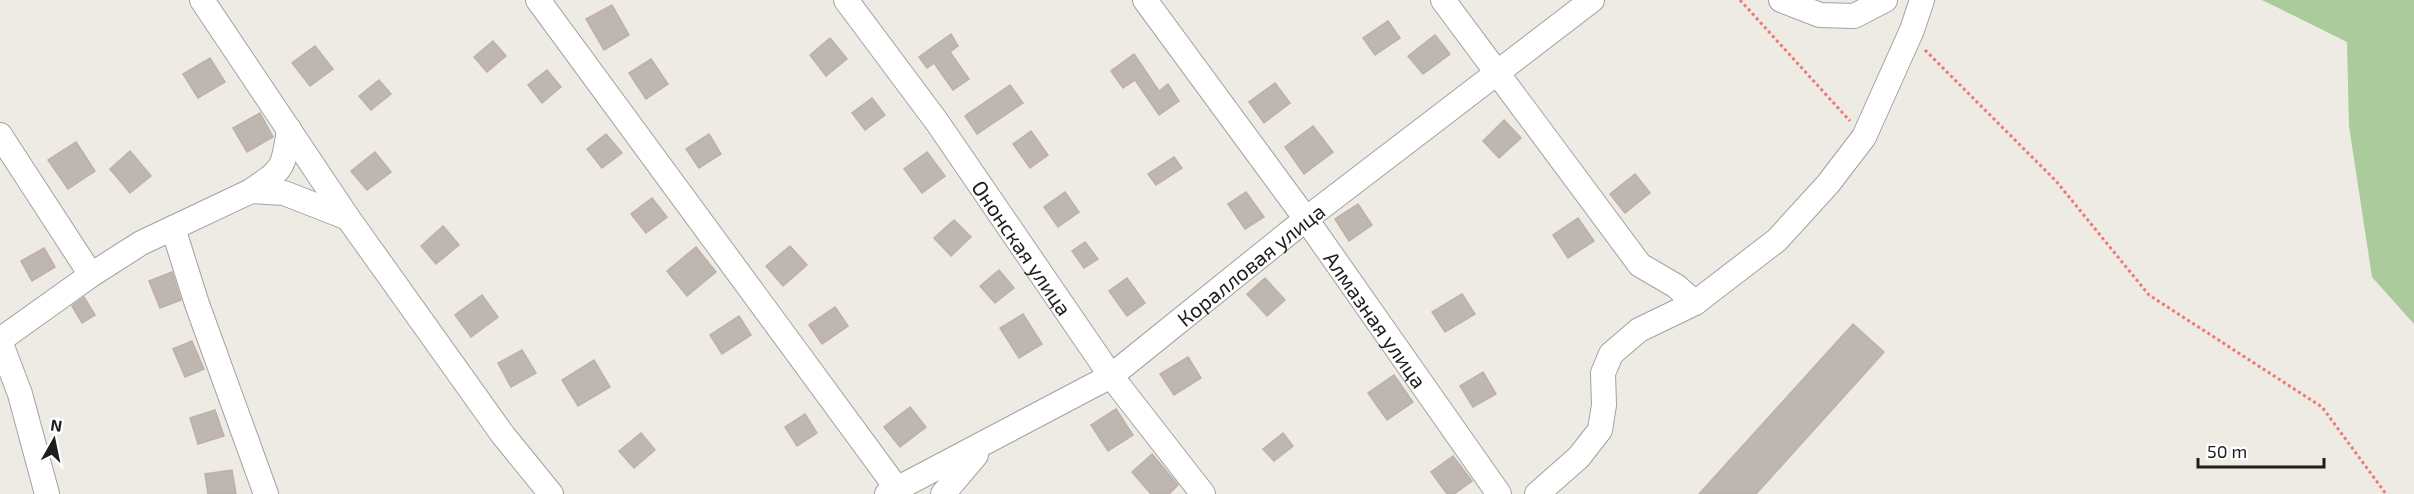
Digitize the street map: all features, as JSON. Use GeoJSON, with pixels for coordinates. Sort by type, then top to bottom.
{"type":"FeatureCollection","features":[{"type":"Feature","properties":{"kind":"street"},"geometry":{"type":"LineString","coordinates":[[202,0],[348,218],[503,435],[551,494]]}},
{"type":"Feature","properties":{"kind":"street"},"geometry":{"type":"LineString","coordinates":[[538,0],[895,492]]}},
{"type":"Feature","properties":{"kind":"street","name":"Ононская улица"},"geometry":{"type":"LineString","coordinates":[[846,0],[937,122],[1111,376],[1203,494]]}},
{"type":"Feature","properties":{"kind":"street","name":"Алмазная улица"},"geometry":{"type":"LineString","coordinates":[[1145,0],[1306,219],[1499,494]]}},
{"type":"Feature","properties":{"kind":"street"},"geometry":{"type":"LineString","coordinates":[[1443,0],[1640,265],[1676,286],[1695,303]]}},
{"type":"Feature","properties":{"kind":"street","name":"Коралловая улица"},"geometry":{"type":"LineString","coordinates":[[895,492],[1111,376],[1306,219],[1592,0]]}},
{"type":"Feature","properties":{"kind":"street"},"geometry":{"type":"LineString","coordinates":[[1781,0],[1821,15],[1854,16],[1885,0]]}},
{"type":"Feature","properties":{"kind":"street"},"geometry":{"type":"LineString","coordinates":[[1537,494],[1579,457],[1600,430],[1604,405],[1603,373],[1611,354],[1639,330],[1695,303],[1777,240],[1828,184],[1864,137],[1912,30],[1922,0]]}},
{"type":"Feature","properties":{"kind":"street"},"geometry":{"type":"LineString","coordinates":[[47,494],[2,333],[141,243],[251,191],[278,173],[285,159],[289,129]]}},
{"type":"Feature","properties":{"kind":"street"},"geometry":{"type":"LineString","coordinates":[[0,135],[91,275]]}},
{"type":"Feature","properties":{"kind":"street"},"geometry":{"type":"LineString","coordinates":[[251,191],[284,193],[348,218]]}},
{"type":"Feature","properties":{"kind":"street"},"geometry":{"type":"LineString","coordinates":[[173,228],[197,304],[266,494]]}},
{"type":"Feature","properties":{"kind":"street"},"geometry":{"type":"LineString","coordinates":[[943,494],[986,443]]}},
{"type":"Feature","properties":{"kind":"path"},"geometry":{"type":"LineString","coordinates":[[1740,0],[1864,137]]}},
{"type":"Feature","properties":{"kind":"path"},"geometry":{"type":"LineString","coordinates":[[1912,30],[1925,50],[2056,181],[2149,296],[2322,407],[2386,494]]}},
{"type":"Feature","properties":{"kind":"green space"},"geometry":{"type":"Polygon","coordinates":[[[2262,0],[2414,0],[2414,324],[2372,277],[2349,126],[2347,42],[2262,0]]]}},
{"type":"Feature","properties":{"kind":"building"},"geometry":{"type":"Polygon","coordinates":[[[612,5],[629,35],[604,50],[586,19],[612,5]]]}},
{"type":"Feature","properties":{"kind":"building"},"geometry":{"type":"Polygon","coordinates":[[[1388,21],[1400,38],[1375,55],[1363,38],[1388,21]]]}},
{"type":"Feature","properties":{"kind":"building"},"geometry":{"type":"Polygon","coordinates":[[[951,34],[958,46],[950,52],[969,79],[953,90],[934,63],[927,68],[919,57],[951,34]]]}},
{"type":"Feature","properties":{"kind":"building"},"geometry":{"type":"Polygon","coordinates":[[[1435,35],[1450,54],[1423,74],[1408,56],[1435,35]]]}},
{"type":"Feature","properties":{"kind":"building"},"geometry":{"type":"Polygon","coordinates":[[[830,38],[847,59],[826,76],[810,55],[830,38]]]}},
{"type":"Feature","properties":{"kind":"building"},"geometry":{"type":"Polygon","coordinates":[[[493,41],[506,56],[487,72],[474,57],[493,41]]]}},
{"type":"Feature","properties":{"kind":"building"},"geometry":{"type":"Polygon","coordinates":[[[315,46],[333,69],[310,86],[292,63],[315,46]]]}},
{"type":"Feature","properties":{"kind":"building"},"geometry":{"type":"Polygon","coordinates":[[[1134,54],[1159,91],[1168,84],[1179,101],[1159,115],[1135,80],[1123,88],[1111,71],[1134,54]]]}},
{"type":"Feature","properties":{"kind":"building"},"geometry":{"type":"Polygon","coordinates":[[[210,58],[225,82],[198,98],[183,74],[210,58]]]}},
{"type":"Feature","properties":{"kind":"building"},"geometry":{"type":"Polygon","coordinates":[[[651,59],[668,84],[646,99],[629,73],[651,59]]]}},
{"type":"Feature","properties":{"kind":"building"},"geometry":{"type":"Polygon","coordinates":[[[547,70],[561,87],[542,103],[528,85],[547,70]]]}},
{"type":"Feature","properties":{"kind":"building"},"geometry":{"type":"Polygon","coordinates":[[[379,80],[391,94],[371,110],[359,96],[379,80]]]}},
{"type":"Feature","properties":{"kind":"building"},"geometry":{"type":"Polygon","coordinates":[[[1275,83],[1290,103],[1264,123],[1249,102],[1275,83]]]}},
{"type":"Feature","properties":{"kind":"building"},"geometry":{"type":"Polygon","coordinates":[[[1010,85],[1023,103],[977,134],[965,116],[1010,85]]]}},
{"type":"Feature","properties":{"kind":"building"},"geometry":{"type":"Polygon","coordinates":[[[872,98],[885,115],[865,130],[852,113],[872,98]]]}},
{"type":"Feature","properties":{"kind":"building"},"geometry":{"type":"Polygon","coordinates":[[[260,113],[273,137],[247,152],[233,128],[260,113]]]}},
{"type":"Feature","properties":{"kind":"building"},"geometry":{"type":"Polygon","coordinates":[[[1504,120],[1521,138],[1499,158],[1483,141],[1504,120]]]}},
{"type":"Feature","properties":{"kind":"building"},"geometry":{"type":"Polygon","coordinates":[[[1313,126],[1333,152],[1304,174],[1285,147],[1313,126]]]}},
{"type":"Feature","properties":{"kind":"building"},"geometry":{"type":"Polygon","coordinates":[[[1031,131],[1048,155],[1030,168],[1013,144],[1031,131]]]}},
{"type":"Feature","properties":{"kind":"building"},"geometry":{"type":"Polygon","coordinates":[[[606,134],[622,153],[602,168],[587,149],[606,134]]]}},
{"type":"Feature","properties":{"kind":"building"},"geometry":{"type":"Polygon","coordinates":[[[709,134],[721,154],[699,168],[686,149],[709,134]]]}},
{"type":"Feature","properties":{"kind":"building"},"geometry":{"type":"Polygon","coordinates":[[[76,142],[95,171],[68,189],[48,160],[76,142]]]}},
{"type":"Feature","properties":{"kind":"building"},"geometry":{"type":"Polygon","coordinates":[[[130,151],[151,176],[130,193],[110,169],[130,151]]]}},
{"type":"Feature","properties":{"kind":"building"},"geometry":{"type":"Polygon","coordinates":[[[375,152],[391,172],[367,190],[351,171],[375,152]]]}},
{"type":"Feature","properties":{"kind":"building"},"geometry":{"type":"Polygon","coordinates":[[[927,152],[945,176],[922,193],[904,169],[927,152]]]}},
{"type":"Feature","properties":{"kind":"building"},"geometry":{"type":"Polygon","coordinates":[[[1174,157],[1182,168],[1156,185],[1148,174],[1174,157]]]}},
{"type":"Feature","properties":{"kind":"building"},"geometry":{"type":"Polygon","coordinates":[[[1635,174],[1650,193],[1625,213],[1610,194],[1635,174]]]}},
{"type":"Feature","properties":{"kind":"building"},"geometry":{"type":"Polygon","coordinates":[[[1065,192],[1079,212],[1058,227],[1044,207],[1065,192]]]}},
{"type":"Feature","properties":{"kind":"building"},"geometry":{"type":"Polygon","coordinates":[[[1246,192],[1264,217],[1245,229],[1228,204],[1246,192]]]}},
{"type":"Feature","properties":{"kind":"building"},"geometry":{"type":"Polygon","coordinates":[[[652,198],[667,217],[646,233],[631,214],[652,198]]]}},
{"type":"Feature","properties":{"kind":"building"},"geometry":{"type":"Polygon","coordinates":[[[1358,204],[1372,225],[1349,241],[1335,219],[1358,204]]]}},
{"type":"Feature","properties":{"kind":"building"},"geometry":{"type":"Polygon","coordinates":[[[1578,218],[1594,241],[1568,258],[1553,235],[1578,218]]]}},
{"type":"Feature","properties":{"kind":"building"},"geometry":{"type":"Polygon","coordinates":[[[954,220],[971,237],[951,256],[934,238],[954,220]]]}},
{"type":"Feature","properties":{"kind":"building"},"geometry":{"type":"Polygon","coordinates":[[[443,226],[459,245],[436,264],[421,246],[443,226]]]}},
{"type":"Feature","properties":{"kind":"building"},"geometry":{"type":"Polygon","coordinates":[[[1085,242],[1098,259],[1084,268],[1072,251],[1085,242]]]}},
{"type":"Feature","properties":{"kind":"building"},"geometry":{"type":"Polygon","coordinates":[[[790,246],[807,265],[783,286],[766,266],[790,246]]]}},
{"type":"Feature","properties":{"kind":"building"},"geometry":{"type":"Polygon","coordinates":[[[696,247],[716,272],[687,296],[667,271],[696,247]]]}},
{"type":"Feature","properties":{"kind":"building"},"geometry":{"type":"Polygon","coordinates":[[[44,248],[55,267],[32,281],[21,261],[44,248]]]}},
{"type":"Feature","properties":{"kind":"building"},"geometry":{"type":"Polygon","coordinates":[[[999,270],[1014,288],[995,303],[980,286],[999,270]]]}},
{"type":"Feature","properties":{"kind":"building"},"geometry":{"type":"Polygon","coordinates":[[[172,272],[181,300],[160,308],[149,281],[172,272]]]}},
{"type":"Feature","properties":{"kind":"building"},"geometry":{"type":"Polygon","coordinates":[[[1127,278],[1145,303],[1127,316],[1109,291],[1127,278]]]}},
{"type":"Feature","properties":{"kind":"building"},"geometry":{"type":"Polygon","coordinates":[[[1265,278],[1285,300],[1267,316],[1247,294],[1265,278]]]}},
{"type":"Feature","properties":{"kind":"building"},"geometry":{"type":"Polygon","coordinates":[[[1462,294],[1475,314],[1445,332],[1432,312],[1462,294]]]}},
{"type":"Feature","properties":{"kind":"building"},"geometry":{"type":"Polygon","coordinates":[[[482,295],[498,317],[471,337],[455,315],[482,295]]]}},
{"type":"Feature","properties":{"kind":"building"},"geometry":{"type":"Polygon","coordinates":[[[84,297],[95,315],[82,323],[72,306],[84,297]]]}},
{"type":"Feature","properties":{"kind":"building"},"geometry":{"type":"Polygon","coordinates":[[[835,307],[848,326],[822,344],[809,325],[835,307]]]}},
{"type":"Feature","properties":{"kind":"building"},"geometry":{"type":"Polygon","coordinates":[[[1023,314],[1042,344],[1019,358],[1000,328],[1023,314]]]}},
{"type":"Feature","properties":{"kind":"building"},"geometry":{"type":"Polygon","coordinates":[[[739,316],[751,335],[722,354],[710,335],[739,316]]]}},
{"type":"Feature","properties":{"kind":"building"},"geometry":{"type":"Polygon","coordinates":[[[1853,324],[1884,352],[1756,494],[1699,494],[1853,324]]]}},
{"type":"Feature","properties":{"kind":"building"},"geometry":{"type":"Polygon","coordinates":[[[192,341],[204,369],[185,377],[173,349],[192,341]]]}},
{"type":"Feature","properties":{"kind":"building"},"geometry":{"type":"Polygon","coordinates":[[[522,350],[536,373],[511,387],[498,363],[522,350]]]}},
{"type":"Feature","properties":{"kind":"building"},"geometry":{"type":"Polygon","coordinates":[[[1188,357],[1201,378],[1174,395],[1160,374],[1188,357]]]}},
{"type":"Feature","properties":{"kind":"building"},"geometry":{"type":"Polygon","coordinates":[[[594,360],[610,387],[578,406],[562,380],[594,360]]]}},
{"type":"Feature","properties":{"kind":"building"},"geometry":{"type":"Polygon","coordinates":[[[1483,372],[1496,394],[1473,407],[1460,386],[1483,372]]]}},
{"type":"Feature","properties":{"kind":"building"},"geometry":{"type":"Polygon","coordinates":[[[1394,375],[1413,402],[1387,420],[1368,393],[1394,375]]]}},
{"type":"Feature","properties":{"kind":"building"},"geometry":{"type":"Polygon","coordinates":[[[910,407],[926,427],[900,447],[884,427],[910,407]]]}},
{"type":"Feature","properties":{"kind":"building"},"geometry":{"type":"Polygon","coordinates":[[[1116,409],[1133,435],[1108,451],[1091,425],[1116,409]]]}},
{"type":"Feature","properties":{"kind":"building"},"geometry":{"type":"Polygon","coordinates":[[[215,410],[224,436],[198,444],[190,418],[215,410]]]}},
{"type":"Feature","properties":{"kind":"building"},"geometry":{"type":"Polygon","coordinates":[[[805,414],[817,433],[797,446],[785,427],[805,414]]]}},
{"type":"Feature","properties":{"kind":"building"},"geometry":{"type":"Polygon","coordinates":[[[641,433],[655,450],[634,468],[619,451],[641,433]]]}},
{"type":"Feature","properties":{"kind":"building"},"geometry":{"type":"Polygon","coordinates":[[[1283,433],[1293,446],[1274,461],[1263,449],[1283,433]]]}},
{"type":"Feature","properties":{"kind":"building"},"geometry":{"type":"Polygon","coordinates":[[[1152,454],[1178,485],[1169,494],[1151,494],[1132,472],[1152,454]]]}},
{"type":"Feature","properties":{"kind":"building"},"geometry":{"type":"Polygon","coordinates":[[[1453,456],[1472,481],[1454,494],[1447,494],[1431,472],[1453,456]]]}},
{"type":"Feature","properties":{"kind":"building"},"geometry":{"type":"Polygon","coordinates":[[[232,470],[236,494],[208,494],[205,474],[232,470]]]}}]}
